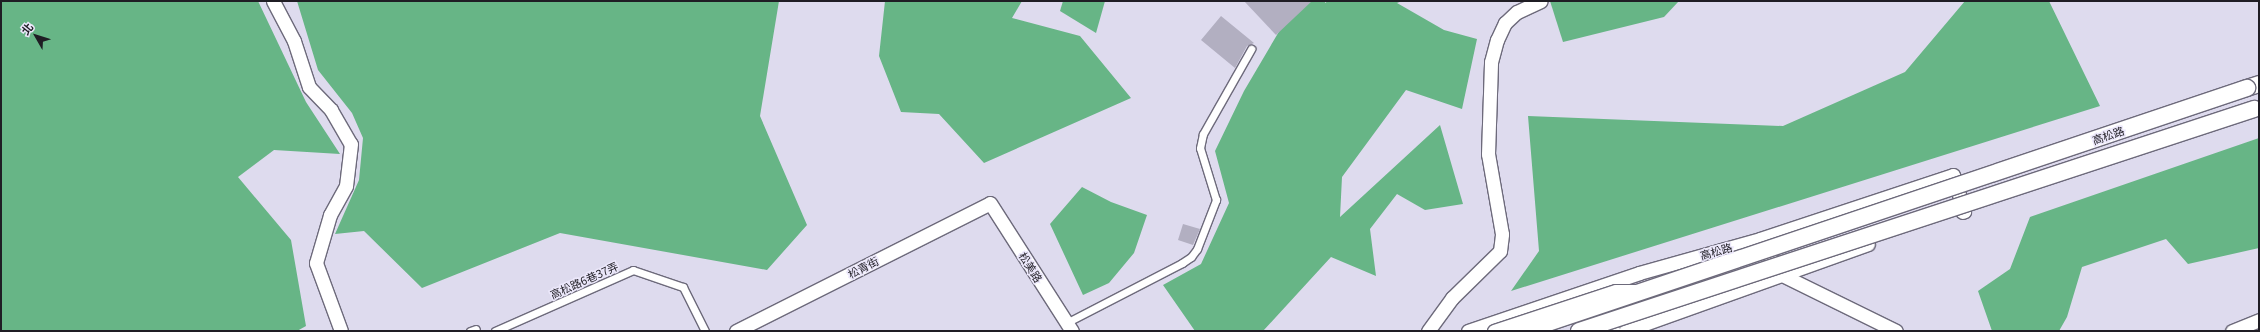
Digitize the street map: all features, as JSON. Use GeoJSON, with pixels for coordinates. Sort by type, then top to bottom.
{"type":"FeatureCollection","features":[{"type":"Feature","properties":{"kind":"street"},"geometry":{"type":"LineString","coordinates":[[273,1],[294,41],[309,87],[331,110],[351,144],[346,186],[330,215],[316,263],[341,331]]}},
{"type":"Feature","properties":{"kind":"street"},"geometry":{"type":"LineString","coordinates":[[1428,331],[1452,298],[1500,251],[1502,234],[1488,154],[1491,62],[1497,40],[1505,23],[1517,12],[1541,1]]}},
{"type":"Feature","properties":{"kind":"street","name":"高松路"},"geometry":{"type":"LineString","coordinates":[[1524,331],[2253,86]]}},
{"type":"Feature","properties":{"kind":"street","name":"高松路"},"geometry":{"type":"LineString","coordinates":[[1579,331],[1651,306],[2256,108]]}},
{"type":"Feature","properties":{"kind":"street","name":"高松路"},"geometry":{"type":"LineString","coordinates":[[1468,331],[1600,287],[1760,239],[1953,175],[1964,211],[1780,274],[1625,331]]}},
{"type":"Feature","properties":{"kind":"street","name":"松美路"},"geometry":{"type":"LineString","coordinates":[[990,203],[1069,327]]}},
{"type":"Feature","properties":{"kind":"street","name":"松青街"},"geometry":{"type":"LineString","coordinates":[[736,331],[990,203]]}},
{"type":"Feature","properties":{"kind":"street"},"geometry":{"type":"LineString","coordinates":[[1760,239],[1780,274],[1896,331]]}},
{"type":"Feature","properties":{"kind":"street"},"geometry":{"type":"LineString","coordinates":[[1600,287],[1613,331]]}},
{"type":"Feature","properties":{"kind":"street"},"geometry":{"type":"LineString","coordinates":[[1494,331],[1616,291],[1646,290]]}},
{"type":"Feature","properties":{"kind":"street"},"geometry":{"type":"LineString","coordinates":[[1597,331],[1626,320],[1651,306]]}},
{"type":"Feature","properties":{"kind":"street"},"geometry":{"type":"LineString","coordinates":[[2232,331],[2259,320]]}},
{"type":"Feature","properties":{"kind":"lane"},"geometry":{"type":"LineString","coordinates":[[1069,327],[1182,263],[1191,257],[1197,249],[1216,200],[1200,148],[1202,134],[1251,49]]}},
{"type":"Feature","properties":{"kind":"lane","name":"高松路6巷37弄"},"geometry":{"type":"LineString","coordinates":[[495,331],[633,270],[683,287],[705,331]]}},
{"type":"Feature","properties":{"kind":"green space"},"geometry":{"type":"Polygon","coordinates":[[[1,1],[258,1],[306,102],[340,154],[274,150],[238,177],[291,240],[306,326],[297,331],[1,331],[1,1]]]}},
{"type":"Feature","properties":{"kind":"green space"},"geometry":{"type":"Polygon","coordinates":[[[297,1],[779,1],[760,116],[807,225],[767,270],[560,233],[422,288],[364,231],[335,234],[359,180],[363,138],[352,113],[318,70],[297,1]]]}},
{"type":"Feature","properties":{"kind":"green space"},"geometry":{"type":"Polygon","coordinates":[[[885,1],[1022,1],[1012,18],[1080,36],[1131,98],[984,163],[939,114],[901,112],[879,56],[885,1]]]}},
{"type":"Feature","properties":{"kind":"green space"},"geometry":{"type":"Polygon","coordinates":[[[1063,1],[1105,1],[1096,33],[1060,11],[1063,1]]]}},
{"type":"Feature","properties":{"kind":"green space"},"geometry":{"type":"Polygon","coordinates":[[[1297,1],[1325,1],[1325,3],[1328,1],[1402,1],[1397,3],[1444,30],[1477,39],[1462,109],[1406,90],[1342,177],[1340,217],[1440,125],[1463,204],[1425,210],[1397,194],[1370,229],[1376,276],[1331,257],[1263,331],[1195,331],[1163,285],[1201,264],[1229,203],[1215,151],[1244,91],[1297,1]]]}},
{"type":"Feature","properties":{"kind":"green space"},"geometry":{"type":"Polygon","coordinates":[[[1550,1],[1679,1],[1664,17],[1563,42],[1550,1]]]}},
{"type":"Feature","properties":{"kind":"green space"},"geometry":{"type":"Polygon","coordinates":[[[1965,1],[2049,1],[2100,106],[1511,291],[1539,251],[1528,116],[1783,126],[1905,72],[1965,1]]]}},
{"type":"Feature","properties":{"kind":"green space"},"geometry":{"type":"Polygon","coordinates":[[[2259,138],[2259,248],[2188,264],[2166,239],[2082,267],[2067,317],[2059,331],[1992,331],[1978,291],[2010,269],[2030,217],[2259,138]]]}},
{"type":"Feature","properties":{"kind":"green space"},"geometry":{"type":"Polygon","coordinates":[[[1082,187],[1111,202],[1147,215],[1134,253],[1109,283],[1083,295],[1050,224],[1082,187]]]}},
{"type":"Feature","properties":{"kind":"building"},"geometry":{"type":"Polygon","coordinates":[[[1244,1],[1312,1],[1276,35],[1244,1]]]}},
{"type":"Feature","properties":{"kind":"building"},"geometry":{"type":"Polygon","coordinates":[[[1221,16],[1254,43],[1247,46],[1235,68],[1201,40],[1221,16]]]}},
{"type":"Feature","properties":{"kind":"building"},"geometry":{"type":"Polygon","coordinates":[[[1183,224],[1200,229],[1193,245],[1178,240],[1183,224]]]}}]}
